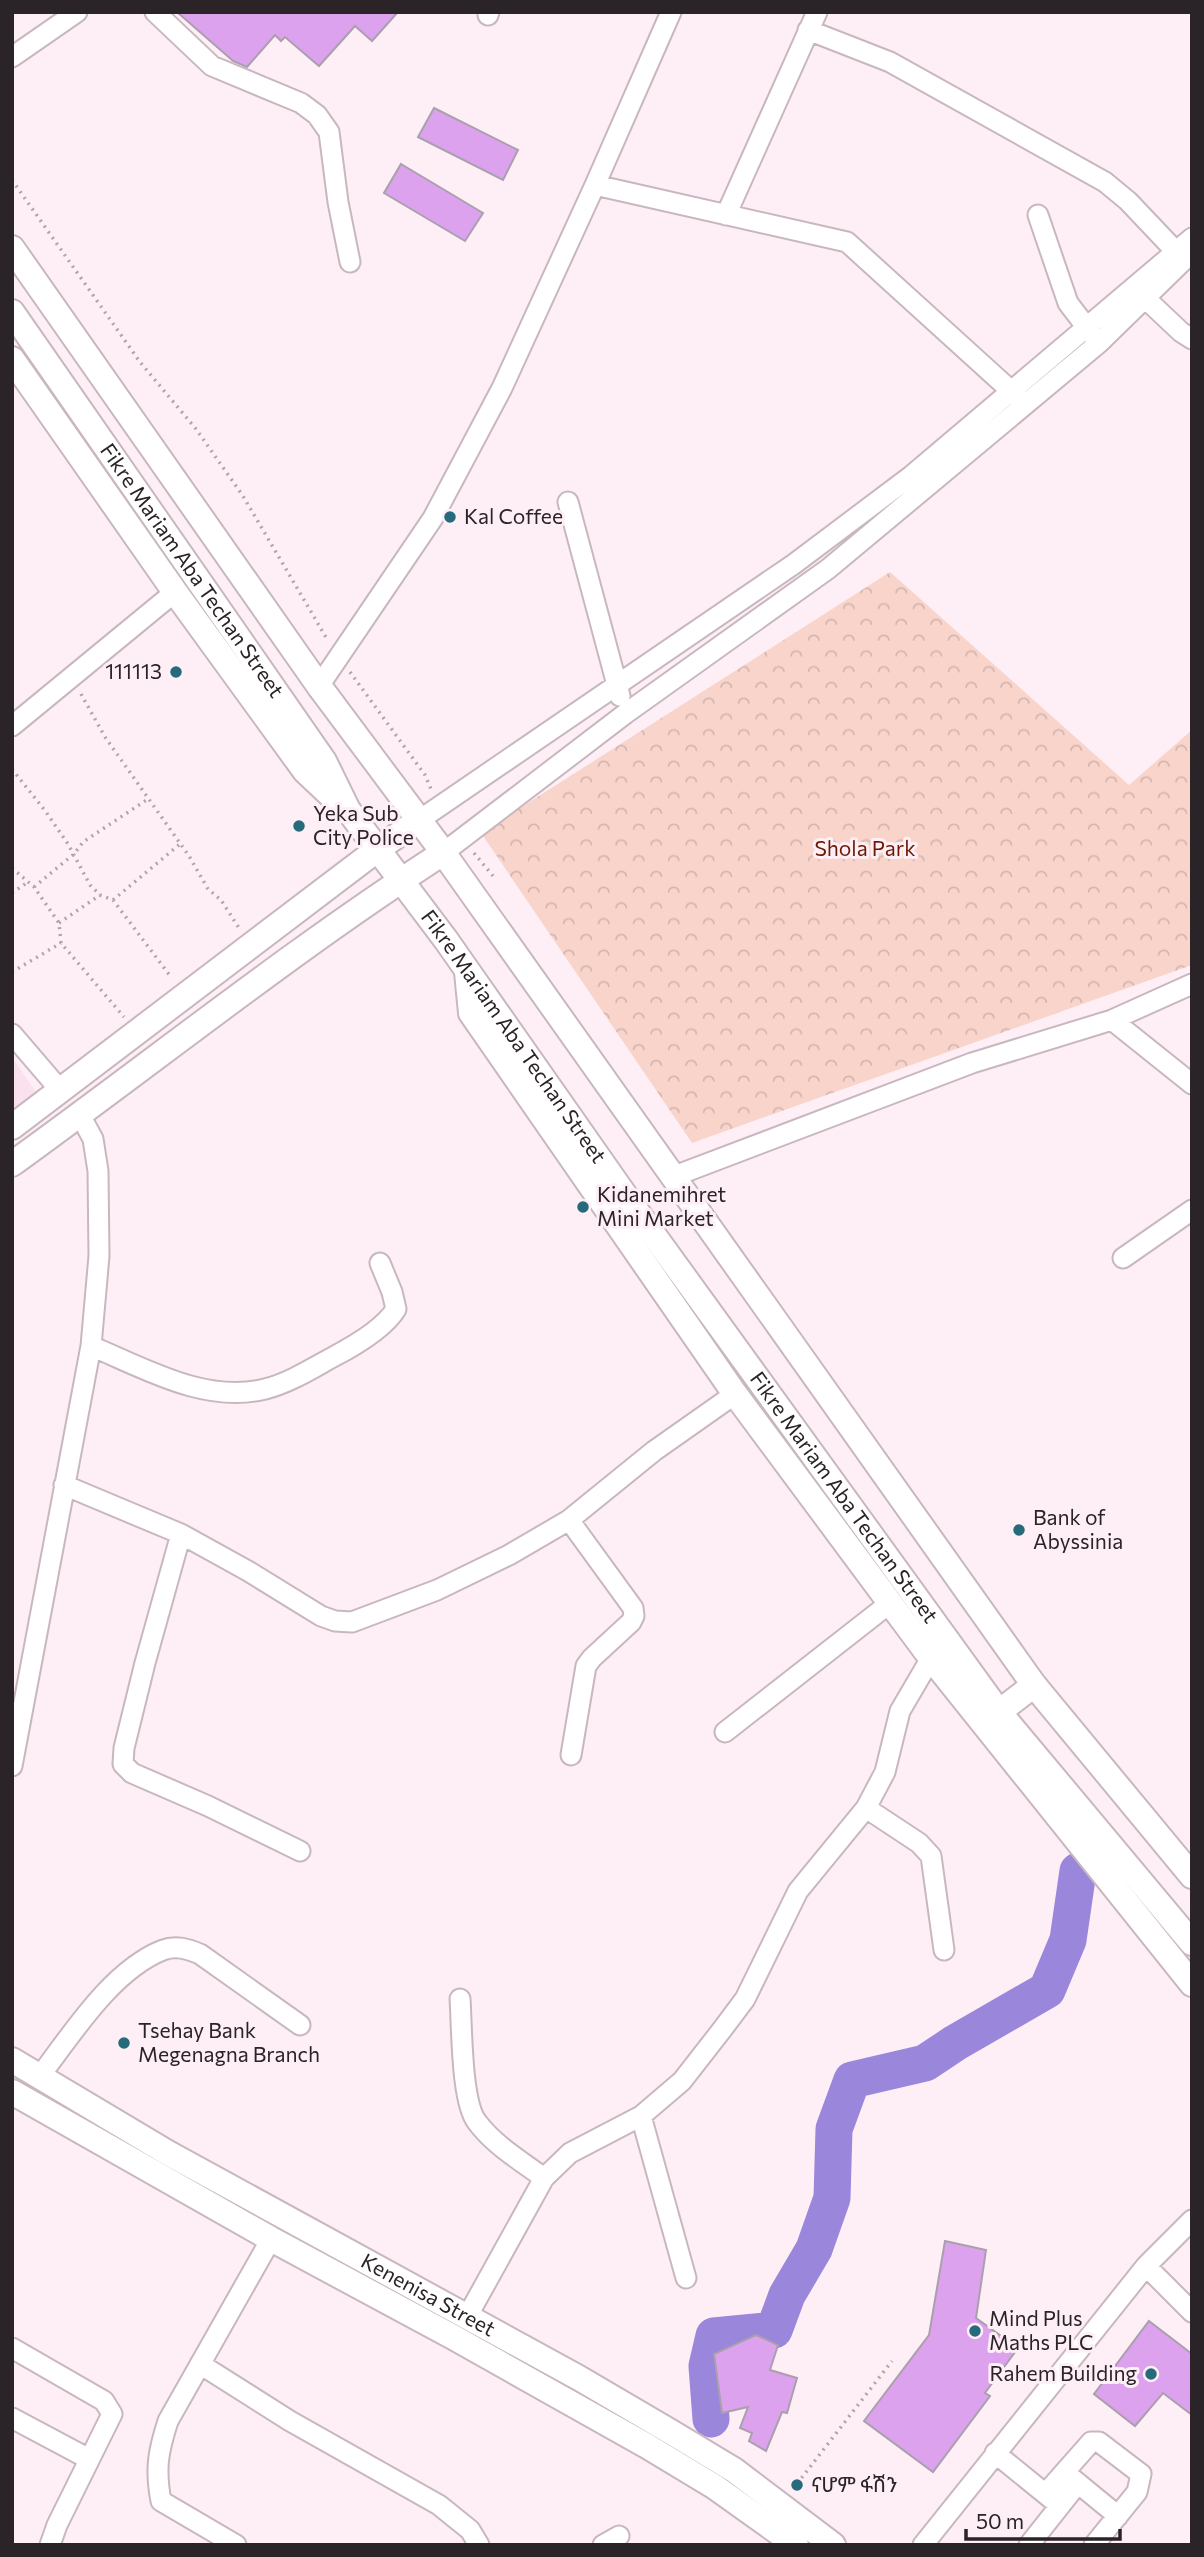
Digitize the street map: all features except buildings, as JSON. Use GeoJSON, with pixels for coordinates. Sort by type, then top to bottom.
{"type":"FeatureCollection","features":[{"type":"Feature","properties":{"kind":"main road","name":"Fikre Mariam Aba Techan Street"},"geometry":{"type":"LineString","coordinates":[[12,248],[20,275],[418,821],[453,846],[672,1177],[1034,1685],[1192,1876]]}},
{"type":"Feature","properties":{"kind":"main road","name":"Fikre Mariam Aba Techan Street"},"geometry":{"type":"LineString","coordinates":[[12,312],[324,761],[348,810],[467,971],[624,1195],[999,1712],[1192,1943]]}},
{"type":"Feature","properties":{"kind":"main road"},"geometry":{"type":"LineString","coordinates":[[12,359],[175,592],[305,771],[348,810]]}},
{"type":"Feature","properties":{"kind":"main road"},"geometry":{"type":"LineString","coordinates":[[12,1127],[418,821]]}},
{"type":"Feature","properties":{"kind":"main road"},"geometry":{"type":"LineString","coordinates":[[12,1164],[209,1018],[401,880],[453,846]]}},
{"type":"Feature","properties":{"kind":"main road"},"geometry":{"type":"LineString","coordinates":[[467,971],[471,1013],[735,1394],[930,1658],[1192,1984]]}},
{"type":"Feature","properties":{"kind":"main road"},"geometry":{"type":"LineString","coordinates":[[999,1712],[1034,1685]]}},
{"type":"Feature","properties":{"kind":"main road","name":"Kenenisa Street"},"geometry":{"type":"LineString","coordinates":[[12,2060],[40,2077],[117,2137],[271,2239],[648,2446],[715,2487],[796,2545]]}},
{"type":"Feature","properties":{"kind":"main road","name":"Kenenisa Street"},"geometry":{"type":"LineString","coordinates":[[12,2092],[117,2137],[467,2317],[734,2470],[833,2545]]}},
{"type":"Feature","properties":{"kind":"street"},"geometry":{"type":"LineString","coordinates":[[12,57],[77,12]]}},
{"type":"Feature","properties":{"kind":"street"},"geometry":{"type":"LineString","coordinates":[[155,12],[212,66],[302,103],[317,115],[329,132],[338,202],[350,261]]}},
{"type":"Feature","properties":{"kind":"street"},"geometry":{"type":"LineString","coordinates":[[320,686],[433,518],[502,388],[671,12]]}},
{"type":"Feature","properties":{"kind":"street"},"geometry":{"type":"LineString","coordinates":[[726,215],[812,21],[1105,182],[1184,255]]}},
{"type":"Feature","properties":{"kind":"street"},"geometry":{"type":"LineString","coordinates":[[595,186],[848,242],[1026,404]]}},
{"type":"Feature","properties":{"kind":"street"},"geometry":{"type":"LineString","coordinates":[[1038,215],[1068,303],[1093,335]]}},
{"type":"Feature","properties":{"kind":"street"},"geometry":{"type":"LineString","coordinates":[[418,821],[794,564],[911,476],[1011,391],[1146,299],[1184,255],[1192,238]]}},
{"type":"Feature","properties":{"kind":"street"},"geometry":{"type":"LineString","coordinates":[[453,846],[625,713],[828,569],[1026,404],[1093,335],[1184,255]]}},
{"type":"Feature","properties":{"kind":"street"},"geometry":{"type":"LineString","coordinates":[[1146,299],[1192,339]]}},
{"type":"Feature","properties":{"kind":"street"},"geometry":{"type":"LineString","coordinates":[[568,502],[625,713]]}},
{"type":"Feature","properties":{"kind":"street"},"geometry":{"type":"LineString","coordinates":[[12,726],[175,592]]}},
{"type":"Feature","properties":{"kind":"street"},"geometry":{"type":"LineString","coordinates":[[672,1177],[972,1063],[1112,1020],[1192,984]]}},
{"type":"Feature","properties":{"kind":"street"},"geometry":{"type":"LineString","coordinates":[[1112,1020],[1192,1084]]}},
{"type":"Feature","properties":{"kind":"street"},"geometry":{"type":"LineString","coordinates":[[12,1034],[60,1090]]}},
{"type":"Feature","properties":{"kind":"street"},"geometry":{"type":"LineString","coordinates":[[12,1766],[91,1346],[99,1256],[98,1171],[93,1139],[80,1115]]}},
{"type":"Feature","properties":{"kind":"street"},"geometry":{"type":"LineString","coordinates":[[1123,1258],[1192,1210]]}},
{"type":"Feature","properties":{"kind":"street"},"geometry":{"type":"LineString","coordinates":[[91,1346],[170,1380],[236,1394],[266,1389],[342,1352],[390,1319],[396,1309],[380,1263]]}},
{"type":"Feature","properties":{"kind":"street"},"geometry":{"type":"LineString","coordinates":[[64,1485],[181,1534],[321,1616],[335,1621],[352,1622],[437,1590],[509,1555],[569,1520],[654,1451],[735,1394]]}},
{"type":"Feature","properties":{"kind":"street"},"geometry":{"type":"LineString","coordinates":[[569,1520],[633,1608],[634,1616],[586,1666],[571,1755]]}},
{"type":"Feature","properties":{"kind":"street"},"geometry":{"type":"LineString","coordinates":[[181,1534],[145,1663],[124,1748],[123,1764],[132,1773],[300,1851]]}},
{"type":"Feature","properties":{"kind":"street"},"geometry":{"type":"LineString","coordinates":[[725,1732],[890,1603]]}},
{"type":"Feature","properties":{"kind":"street"},"geometry":{"type":"LineString","coordinates":[[467,2317],[544,2178],[570,2153],[641,2116],[682,2081],[745,1999],[798,1891],[866,1808],[885,1772],[900,1711],[930,1658]]}},
{"type":"Feature","properties":{"kind":"street"},"geometry":{"type":"LineString","coordinates":[[866,1808],[919,1843],[931,1856],[944,1951]]}},
{"type":"Feature","properties":{"kind":"street"},"geometry":{"type":"LineString","coordinates":[[40,2077],[80,2022],[116,1983],[165,1949],[182,1947],[200,1954],[299,2025]]}},
{"type":"Feature","properties":{"kind":"street"},"geometry":{"type":"LineString","coordinates":[[460,1999],[468,2104],[475,2121],[498,2143],[544,2178]]}},
{"type":"Feature","properties":{"kind":"street"},"geometry":{"type":"LineString","coordinates":[[641,2116],[686,2278]]}},
{"type":"Feature","properties":{"kind":"street"},"geometry":{"type":"LineString","coordinates":[[923,2545],[1146,2266],[1192,2220]]}},
{"type":"Feature","properties":{"kind":"street"},"geometry":{"type":"LineString","coordinates":[[236,2545],[162,2501],[156,2476],[158,2454],[168,2421],[271,2239]]}},
{"type":"Feature","properties":{"kind":"street"},"geometry":{"type":"LineString","coordinates":[[1146,2266],[1192,2312]]}},
{"type":"Feature","properties":{"kind":"street"},"geometry":{"type":"LineString","coordinates":[[12,2347],[104,2401],[112,2414],[57,2525],[50,2545]]}},
{"type":"Feature","properties":{"kind":"street"},"geometry":{"type":"LineString","coordinates":[[200,2364],[290,2421],[439,2505],[470,2530],[480,2545]]}},
{"type":"Feature","properties":{"kind":"street"},"geometry":{"type":"LineString","coordinates":[[12,2418],[89,2459]]}},
{"type":"Feature","properties":{"kind":"street"},"geometry":{"type":"LineString","coordinates":[[1028,2545],[1052,2499],[1071,2477],[1091,2442],[1100,2442],[1141,2474],[1138,2492],[1094,2545]]}},
{"type":"Feature","properties":{"kind":"street"},"geometry":{"type":"LineString","coordinates":[[996,2453],[1052,2499]]}},
{"type":"Feature","properties":{"kind":"street"},"geometry":{"type":"LineString","coordinates":[[1071,2477],[1118,2516]]}},
{"type":"Feature","properties":{"kind":"path"},"geometry":{"type":"LineString","coordinates":[[12,180],[140,362],[196,429],[243,496],[312,617],[425,775],[440,806]]}},
{"type":"Feature","properties":{"kind":"path"},"geometry":{"type":"LineString","coordinates":[[71,677],[105,737],[189,856],[208,889],[221,900],[244,935]]}},
{"type":"Feature","properties":{"kind":"path"},"geometry":{"type":"LineString","coordinates":[[12,769],[47,812],[90,885],[100,895],[113,900],[176,985]]}},
{"type":"Feature","properties":{"kind":"path"},"geometry":{"type":"LineString","coordinates":[[34,887],[74,854],[83,842],[149,799]]}},
{"type":"Feature","properties":{"kind":"path"},"geometry":{"type":"LineString","coordinates":[[113,900],[180,844]]}},
{"type":"Feature","properties":{"kind":"path"},"geometry":{"type":"LineString","coordinates":[[453,846],[493,876]]}},
{"type":"Feature","properties":{"kind":"path"},"geometry":{"type":"LineString","coordinates":[[12,868],[34,887],[60,923],[61,943],[128,1021]]}},
{"type":"Feature","properties":{"kind":"path"},"geometry":{"type":"LineString","coordinates":[[12,893],[28,882]]}},
{"type":"Feature","properties":{"kind":"path"},"geometry":{"type":"LineString","coordinates":[[60,923],[100,895]]}},
{"type":"Feature","properties":{"kind":"path"},"geometry":{"type":"LineString","coordinates":[[12,972],[61,943]]}},
{"type":"Feature","properties":{"kind":"path"},"geometry":{"type":"LineString","coordinates":[[781,2505],[892,2361]]}},
{"type":"Feature","properties":{"kind":"shaded area"},"geometry":{"type":"Polygon","coordinates":[[[12,1057],[46,1107],[12,1128],[12,1057]]]}},
{"type":"Feature","properties":{"kind":"green space","name":"Shola Park"},"geometry":{"type":"Polygon","coordinates":[[[890,572],[1129,785],[1192,730],[1192,965],[692,1143],[481,833],[890,572]]]}},
{"type":"Feature","properties":{"kind":"waterway"},"geometry":{"type":"LineString","coordinates":[[711,2419],[707,2366],[714,2336],[774,2330],[787,2295],[814,2249],[832,2198],[834,2129],[852,2080],[925,2063],[1047,1990],[1068,1940],[1078,1871]]}},
{"type":"Feature","properties":{"kind":"place","name":"Kal Coffee"},"geometry":{"type":"Point","coordinates":[450,517]}},
{"type":"Feature","properties":{"kind":"place","name":"111113"},"geometry":{"type":"Point","coordinates":[176,672]}},
{"type":"Feature","properties":{"kind":"place","name":"Yeka Sub City Police"},"geometry":{"type":"Point","coordinates":[299,826]}},
{"type":"Feature","properties":{"kind":"place","name":"Kidanemihret Mini Market"},"geometry":{"type":"Point","coordinates":[583,1207]}},
{"type":"Feature","properties":{"kind":"place","name":"Bank of Abyssinia"},"geometry":{"type":"Point","coordinates":[1019,1530]}},
{"type":"Feature","properties":{"kind":"place","name":"Tsehay Bank Megenagna Branch"},"geometry":{"type":"Point","coordinates":[124,2043]}},
{"type":"Feature","properties":{"kind":"place","name":"Mind Plus Maths PLC"},"geometry":{"type":"Point","coordinates":[975,2331]}},
{"type":"Feature","properties":{"kind":"place","name":"Rahem Building"},"geometry":{"type":"Point","coordinates":[1151,2374]}},
{"type":"Feature","properties":{"kind":"place","name":"ናሆም ፋሽን"},"geometry":{"type":"Point","coordinates":[797,2485]}}]}
